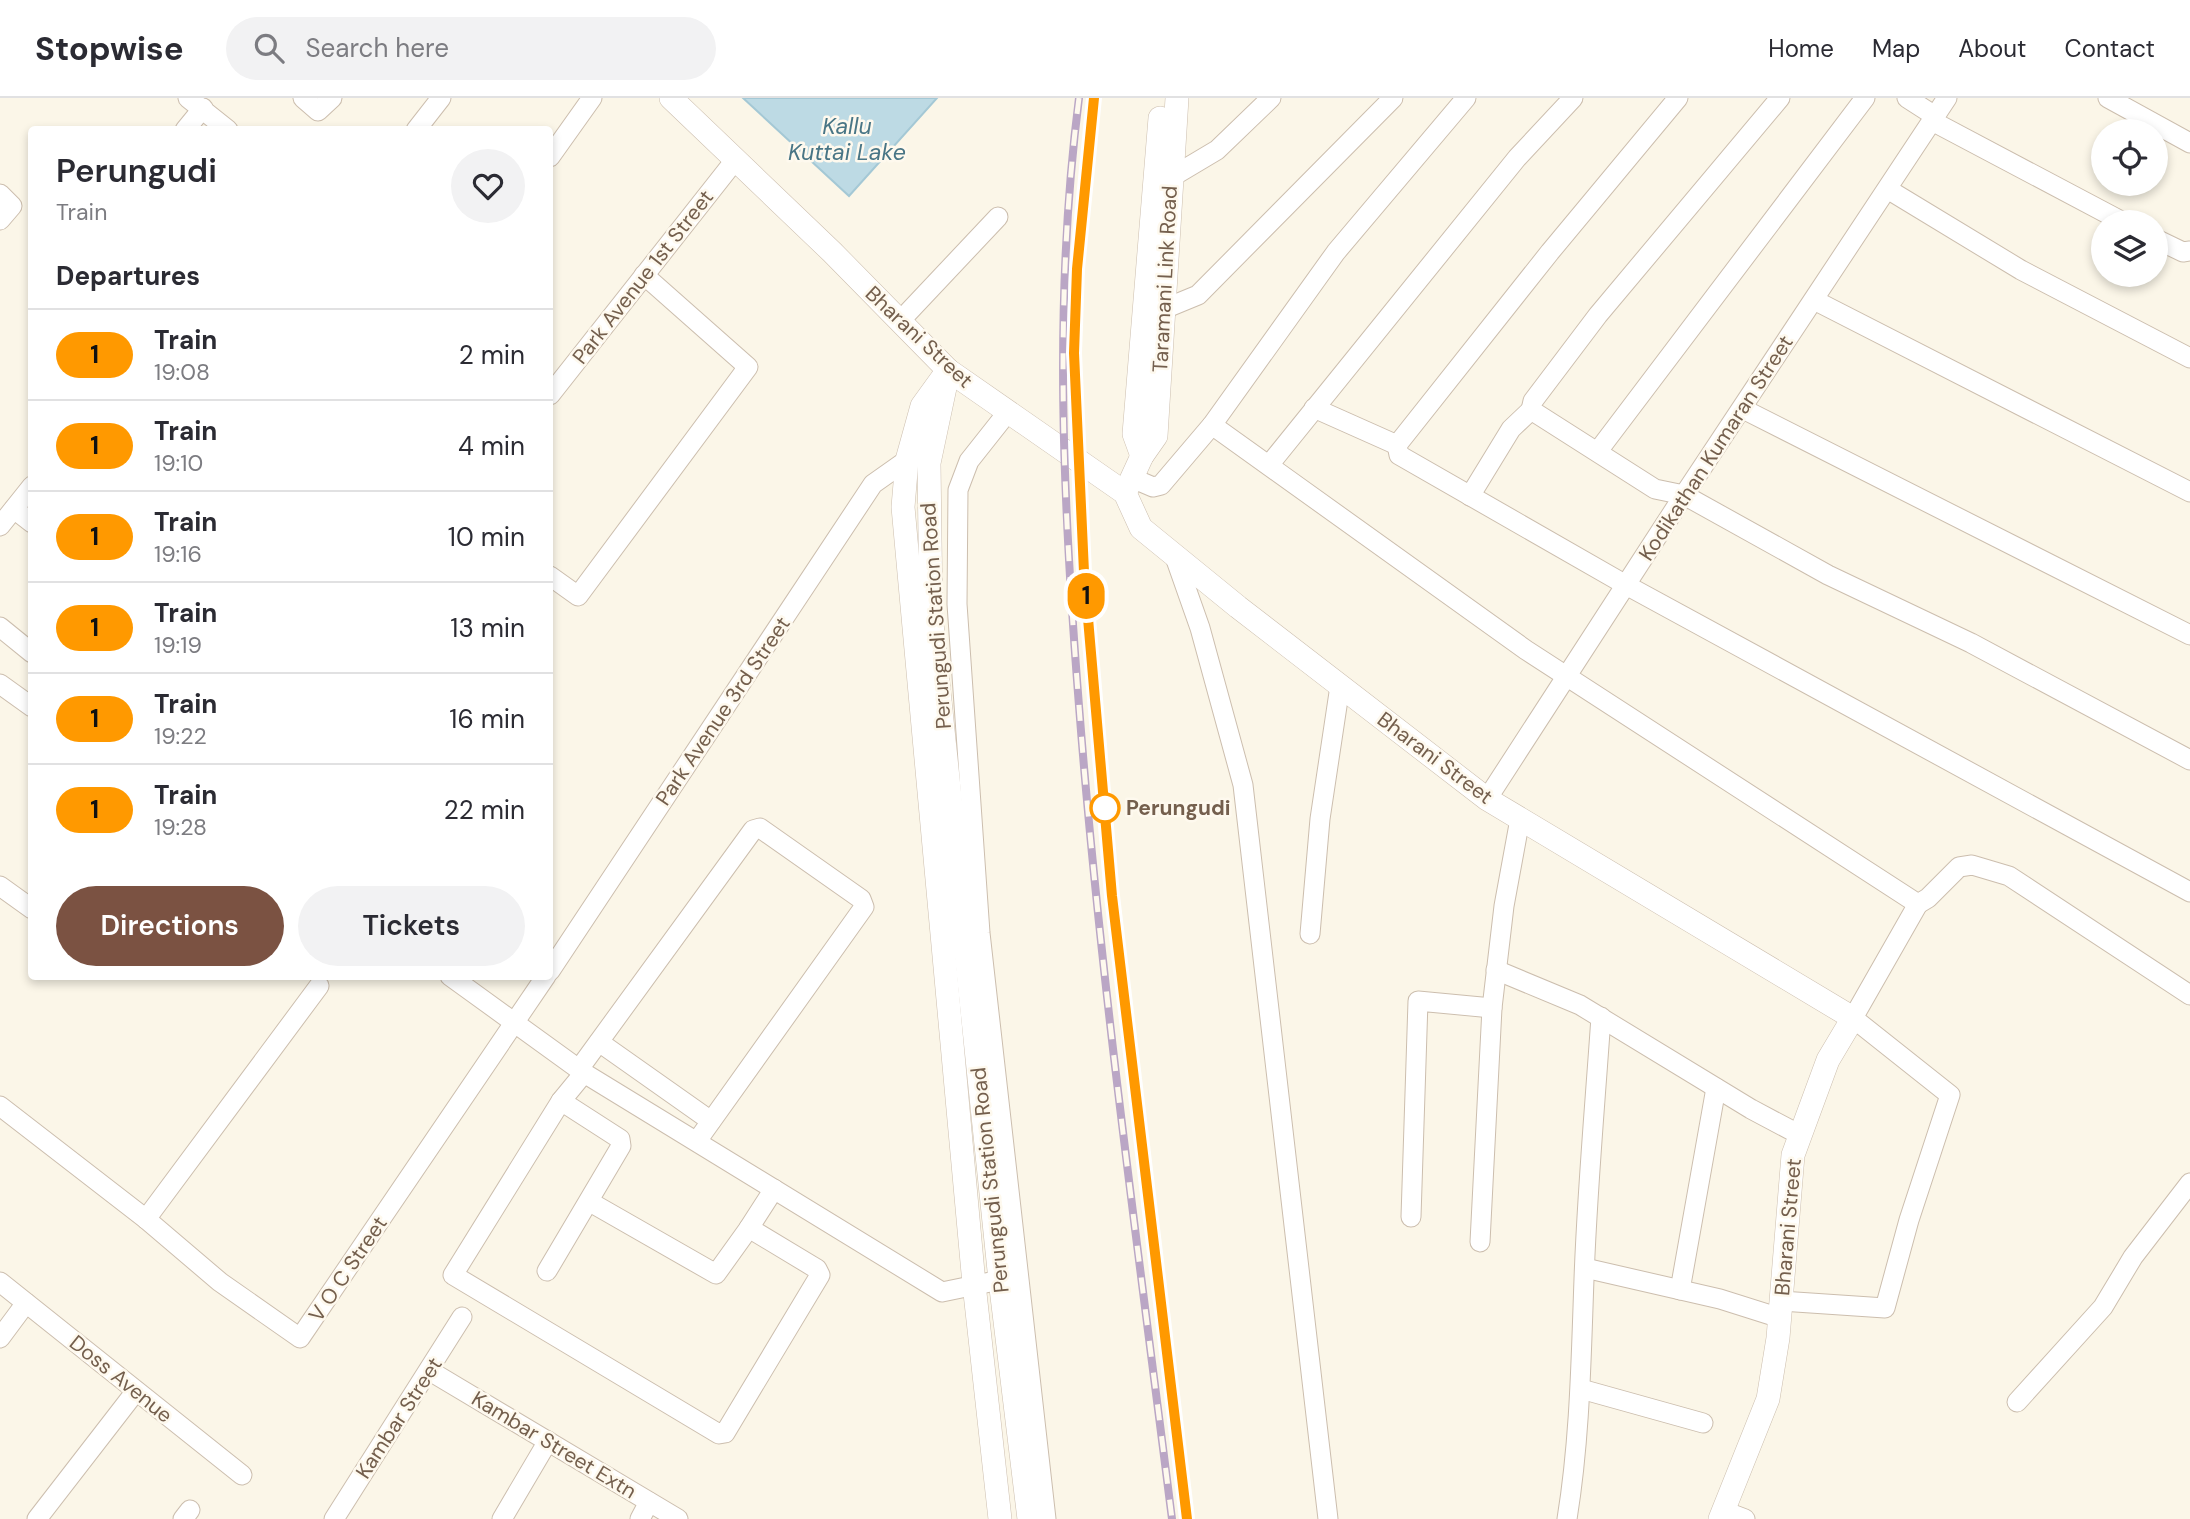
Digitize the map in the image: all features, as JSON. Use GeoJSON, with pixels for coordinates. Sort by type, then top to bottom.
{"type":"FeatureCollection","features":[{"type":"Feature","properties":{"kind":"street"},"geometry":{"type":"LineString","coordinates":[[303,98],[318,111],[332,98]]}},
{"type":"Feature","properties":{"kind":"street"},"geometry":{"type":"LineString","coordinates":[[419,126],[441,98]]}},
{"type":"Feature","properties":{"kind":"street"},"geometry":{"type":"LineString","coordinates":[[553,153],[592,98]]}},
{"type":"Feature","properties":{"kind":"street","name":"Bharani Street"},"geometry":{"type":"LineString","coordinates":[[671,98],[948,370],[1007,413],[1128,485],[1141,527],[1175,557],[1340,686],[1487,799],[1853,1018],[1828,1060],[1793,1155],[1780,1309],[1768,1399],[1729,1516]]}},
{"type":"Feature","properties":{"kind":"street","name":"Taramani Link Road"},"geometry":{"type":"LineString","coordinates":[[1142,456],[1135,434],[1162,98]]}},
{"type":"Feature","properties":{"kind":"street","name":"Taramani Link Road"},"geometry":{"type":"LineString","coordinates":[[1128,485],[1142,456],[1156,436],[1177,98]]}},
{"type":"Feature","properties":{"kind":"street"},"geometry":{"type":"LineString","coordinates":[[1170,178],[1217,150],[1271,98]]}},
{"type":"Feature","properties":{"kind":"street"},"geometry":{"type":"LineString","coordinates":[[1164,309],[1198,295],[1393,98]]}},
{"type":"Feature","properties":{"kind":"street"},"geometry":{"type":"LineString","coordinates":[[1128,485],[1161,485],[1212,425],[1336,252],[1466,98]]}},
{"type":"Feature","properties":{"kind":"street"},"geometry":{"type":"LineString","coordinates":[[1269,465],[1517,158],[1573,98]]}},
{"type":"Feature","properties":{"kind":"street"},"geometry":{"type":"LineString","coordinates":[[1396,444],[1678,98]]}},
{"type":"Feature","properties":{"kind":"street"},"geometry":{"type":"LineString","coordinates":[[1470,496],[1511,429],[1531,410],[1533,401],[1598,314],[1780,98]]}},
{"type":"Feature","properties":{"kind":"street"},"geometry":{"type":"LineString","coordinates":[[1598,451],[1865,98]]}},
{"type":"Feature","properties":{"kind":"street"},"geometry":{"type":"LineString","coordinates":[[1908,98],[1935,119],[2101,210]]}},
{"type":"Feature","properties":{"kind":"street","name":"Kodikathan Kumaran Street"},"geometry":{"type":"LineString","coordinates":[[1487,799],[1947,98]]}},
{"type":"Feature","properties":{"kind":"street"},"geometry":{"type":"LineString","coordinates":[[2108,98],[2190,143]]}},
{"type":"Feature","properties":{"kind":"street"},"geometry":{"type":"LineString","coordinates":[[186,126],[195,103],[223,126]]}},
{"type":"Feature","properties":{"kind":"street","name":"Park Avenue 1st Street"},"geometry":{"type":"LineString","coordinates":[[553,391],[736,159]]}},
{"type":"Feature","properties":{"kind":"street"},"geometry":{"type":"LineString","coordinates":[[1889,190],[2021,270],[2190,358]]}},
{"type":"Feature","properties":{"kind":"street"},"geometry":{"type":"LineString","coordinates":[[0,194],[12,206],[0,220]]}},
{"type":"Feature","properties":{"kind":"street"},"geometry":{"type":"LineString","coordinates":[[900,321],[998,217]]}},
{"type":"Feature","properties":{"kind":"street"},"geometry":{"type":"LineString","coordinates":[[2168,245],[2183,252],[2190,251]]}},
{"type":"Feature","properties":{"kind":"street"},"geometry":{"type":"LineString","coordinates":[[553,578],[578,596],[748,367],[644,275]]}},
{"type":"Feature","properties":{"kind":"street"},"geometry":{"type":"LineString","coordinates":[[1814,300],[2190,492]]}},
{"type":"Feature","properties":{"kind":"street","name":"Perungudi Station Road"},"geometry":{"type":"LineString","coordinates":[[948,370],[922,406],[907,460],[903,507],[974,1284],[1000,1519]]}},
{"type":"Feature","properties":{"kind":"street","name":"Perungudi Station Road"},"geometry":{"type":"LineString","coordinates":[[948,370],[929,463],[932,614],[999,1172],[1000,1280],[1029,1519]]}},
{"type":"Feature","properties":{"kind":"street"},"geometry":{"type":"LineString","coordinates":[[1314,408],[1396,444]]}},
{"type":"Feature","properties":{"kind":"street"},"geometry":{"type":"LineString","coordinates":[[1743,409],[2190,635]]}},
{"type":"Feature","properties":{"kind":"street"},"geometry":{"type":"LineString","coordinates":[[1531,410],[1655,489],[1684,495],[1828,575],[1971,643],[2190,760]]}},
{"type":"Feature","properties":{"kind":"street"},"geometry":{"type":"LineString","coordinates":[[1007,413],[969,461],[958,490],[957,604],[999,1172],[1046,1519]]}},
{"type":"Feature","properties":{"kind":"street"},"geometry":{"type":"LineString","coordinates":[[1212,425],[1527,650],[1918,904]]}},
{"type":"Feature","properties":{"kind":"street"},"geometry":{"type":"LineString","coordinates":[[1396,444],[1399,455],[1626,585],[2190,892]]}},
{"type":"Feature","properties":{"kind":"street","name":"Park Avenue 3rd Street"},"geometry":{"type":"LineString","coordinates":[[553,966],[873,484],[907,460]]}},
{"type":"Feature","properties":{"kind":"street"},"geometry":{"type":"LineString","coordinates":[[0,526],[28,491]]}},
{"type":"Feature","properties":{"kind":"street"},"geometry":{"type":"LineString","coordinates":[[14,509],[28,520]]}},
{"type":"Feature","properties":{"kind":"street"},"geometry":{"type":"LineString","coordinates":[[1175,557],[1200,628],[1243,785],[1328,1519]]}},
{"type":"Feature","properties":{"kind":"street"},"geometry":{"type":"LineString","coordinates":[[0,627],[28,650]]}},
{"type":"Feature","properties":{"kind":"street"},"geometry":{"type":"LineString","coordinates":[[0,684],[28,704]]}},
{"type":"Feature","properties":{"kind":"street"},"geometry":{"type":"LineString","coordinates":[[1310,934],[1320,819],[1340,686]]}},
{"type":"Feature","properties":{"kind":"street"},"geometry":{"type":"LineString","coordinates":[[1480,1242],[1492,1008],[1504,906],[1520,819]]}},
{"type":"Feature","properties":{"kind":"street"},"geometry":{"type":"LineString","coordinates":[[696,1141],[864,907],[863,901],[760,828],[753,830],[599,1042],[453,1275],[719,1434],[725,1433],[820,1275],[817,1269],[748,1228]]}},
{"type":"Feature","properties":{"kind":"street"},"geometry":{"type":"LineString","coordinates":[[1585,1268],[1780,1309],[1885,1308],[1909,1220],[1950,1095],[1853,1018],[1918,904],[1928,898],[1959,867],[1972,865],[2008,876],[2190,995]]}},
{"type":"Feature","properties":{"kind":"street"},"geometry":{"type":"LineString","coordinates":[[0,886],[28,906]]}},
{"type":"Feature","properties":{"kind":"street"},"geometry":{"type":"LineString","coordinates":[[1496,970],[1580,1005],[1716,1088],[1800,1135]]}},
{"type":"Feature","properties":{"kind":"street"},"geometry":{"type":"LineString","coordinates":[[455,980],[582,1071],[942,1292],[1000,1280]]}},
{"type":"Feature","properties":{"kind":"street"},"geometry":{"type":"LineString","coordinates":[[515,1024],[543,980]]}},
{"type":"Feature","properties":{"kind":"street"},"geometry":{"type":"LineString","coordinates":[[146,1219],[319,986]]}},
{"type":"Feature","properties":{"kind":"street"},"geometry":{"type":"LineString","coordinates":[[1411,1217],[1418,1001],[1492,1008]]}},
{"type":"Feature","properties":{"kind":"street"},"geometry":{"type":"LineString","coordinates":[[1567,1519],[1576,1467],[1601,1017]]}},
{"type":"Feature","properties":{"kind":"street","name":"V O C Street"},"geometry":{"type":"LineString","coordinates":[[0,1106],[146,1219],[220,1282],[300,1338],[515,1024]]}},
{"type":"Feature","properties":{"kind":"street"},"geometry":{"type":"LineString","coordinates":[[599,1042],[711,1121]]}},
{"type":"Feature","properties":{"kind":"street"},"geometry":{"type":"LineString","coordinates":[[1680,1290],[1716,1088]]}},
{"type":"Feature","properties":{"kind":"street"},"geometry":{"type":"LineString","coordinates":[[547,1271],[590,1202],[621,1143],[561,1101]]}},
{"type":"Feature","properties":{"kind":"street"},"geometry":{"type":"LineString","coordinates":[[2017,1402],[2103,1307],[2133,1257],[2190,1182]]}},
{"type":"Feature","properties":{"kind":"street"},"geometry":{"type":"LineString","coordinates":[[590,1202],[716,1274],[774,1189]]}},
{"type":"Feature","properties":{"kind":"street","name":"Doss Avenue"},"geometry":{"type":"LineString","coordinates":[[0,1282],[242,1475]]}},
{"type":"Feature","properties":{"kind":"street"},"geometry":{"type":"LineString","coordinates":[[0,1338],[26,1303]]}},
{"type":"Feature","properties":{"kind":"street","name":"Kambar Street"},"geometry":{"type":"LineString","coordinates":[[334,1519],[462,1317]]}},
{"type":"Feature","properties":{"kind":"street","name":"Kambar Street Extn"},"geometry":{"type":"LineString","coordinates":[[430,1371],[548,1441],[644,1511],[678,1519]]}},
{"type":"Feature","properties":{"kind":"street"},"geometry":{"type":"LineString","coordinates":[[1580,1389],[1703,1423]]}},
{"type":"Feature","properties":{"kind":"street"},"geometry":{"type":"LineString","coordinates":[[37,1519],[136,1391]]}},
{"type":"Feature","properties":{"kind":"street"},"geometry":{"type":"LineString","coordinates":[[502,1519],[548,1441]]}},
{"type":"Feature","properties":{"kind":"water","name":"Kallu Kuttai Lake"},"geometry":{"type":"Polygon","coordinates":[[[743,98],[937,98],[849,196],[743,98]]]}},
{"type":"Feature","properties":{"kind":"railway"},"geometry":{"type":"LineString","coordinates":[[1079,98],[1071,174],[1063,326],[1065,478],[1073,630],[1109,1011],[1172,1519]]}},
{"type":"Feature","properties":{"kind":"railway"},"geometry":{"type":"LineString","coordinates":[[1094,98],[1077,269],[1074,353],[1079,495],[1112,896],[1187,1519]]}},
{"type":"Feature","properties":{"kind":"train","name":"1"},"geometry":{"type":"LineString","coordinates":[[1094,98],[1077,269],[1074,353],[1076,444],[1084,572],[1112,896],[1187,1519]]}},
{"type":"Feature","properties":{"kind":"place","name":"Perungudi"},"geometry":{"type":"Point","coordinates":[1105,808]}}]}
